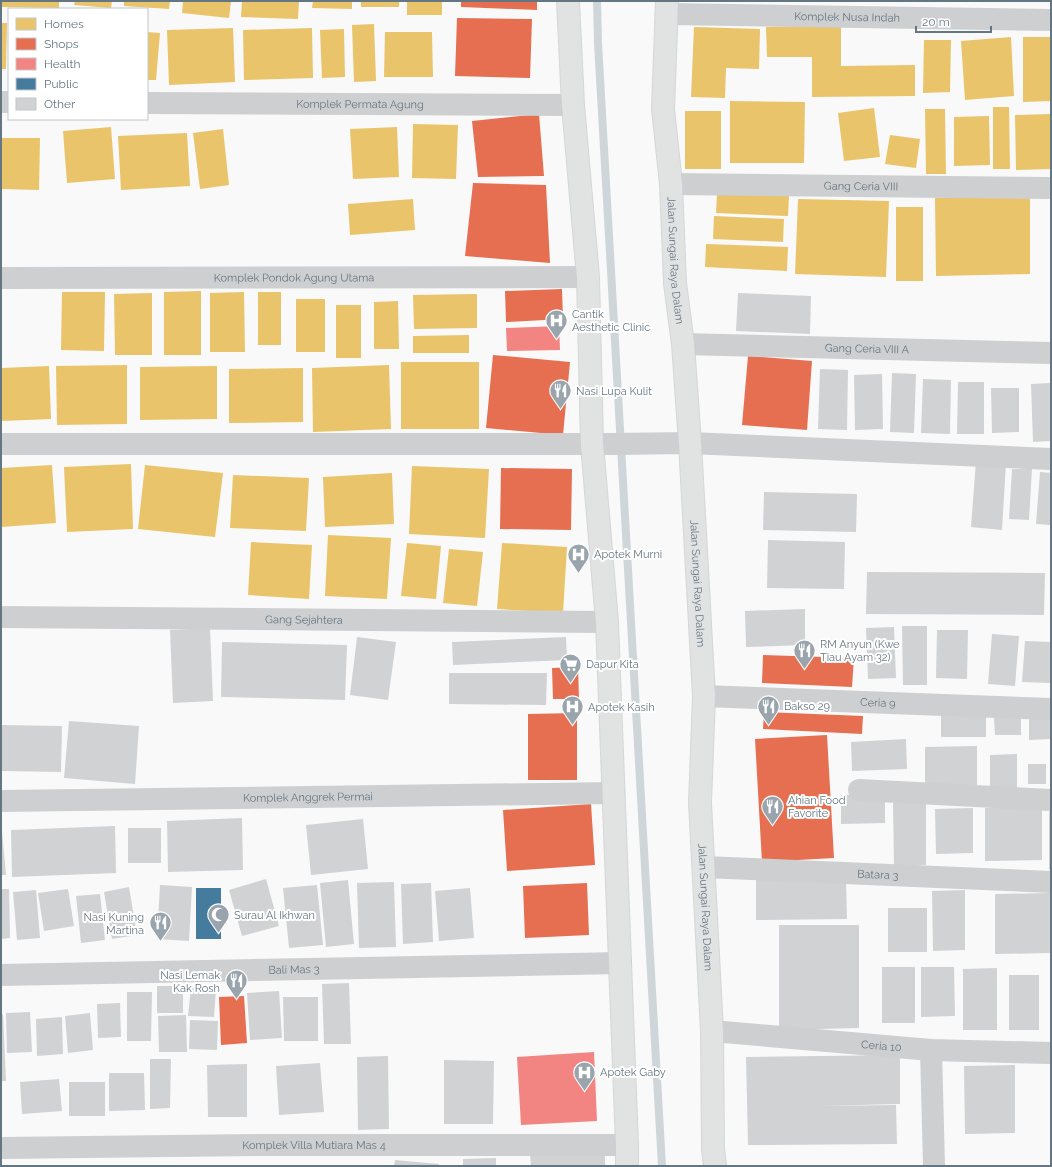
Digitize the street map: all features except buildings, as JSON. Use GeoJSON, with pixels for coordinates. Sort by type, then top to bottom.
{"type":"FeatureCollection","features":[{"type":"Feature","properties":{"kind":"street"},"geometry":{"type":"LineString","coordinates":[[568,1],[573,105],[601,444],[606,622],[621,963],[627,1166]]}},
{"type":"Feature","properties":{"kind":"street","name":"Komplek Nusa Indah"},"geometry":{"type":"LineString","coordinates":[[667,7],[1051,20]]}},
{"type":"Feature","properties":{"kind":"street","name":"Jalan Sungai Raya Dalam"},"geometry":{"type":"LineString","coordinates":[[667,7],[663,109],[671,184],[675,283],[683,344],[690,443],[704,696],[700,803],[712,1031],[713,1149],[715,1166]]}},
{"type":"Feature","properties":{"kind":"street","name":"Komplek Permata Agung"},"geometry":{"type":"LineString","coordinates":[[148,103],[573,105]]}},
{"type":"Feature","properties":{"kind":"street","name":"Gang Ceria VIII"},"geometry":{"type":"LineString","coordinates":[[671,184],[1051,188]]}},
{"type":"Feature","properties":{"kind":"street","name":"Komplek Pondok Agung Utama"},"geometry":{"type":"LineString","coordinates":[[1,278],[588,278]]}},
{"type":"Feature","properties":{"kind":"street","name":"Gang Ceria VIII A"},"geometry":{"type":"LineString","coordinates":[[683,344],[1051,353]]}},
{"type":"Feature","properties":{"kind":"street"},"geometry":{"type":"LineString","coordinates":[[1,444],[690,443],[1051,459]]}},
{"type":"Feature","properties":{"kind":"street","name":"Gang Sejahtera"},"geometry":{"type":"LineString","coordinates":[[1,617],[606,622]]}},
{"type":"Feature","properties":{"kind":"street","name":"Ceria 9"},"geometry":{"type":"LineString","coordinates":[[704,696],[1051,709]]}},
{"type":"Feature","properties":{"kind":"street"},"geometry":{"type":"LineString","coordinates":[[859,790],[1051,800]]}},
{"type":"Feature","properties":{"kind":"street","name":"Komplek Anggrek Permai"},"geometry":{"type":"LineString","coordinates":[[1,801],[614,793]]}},
{"type":"Feature","properties":{"kind":"street","name":"Batara 3"},"geometry":{"type":"LineString","coordinates":[[704,867],[1051,882]]}},
{"type":"Feature","properties":{"kind":"street","name":"Bali Mas 3"},"geometry":{"type":"LineString","coordinates":[[1,975],[621,963]]}},
{"type":"Feature","properties":{"kind":"street","name":"Ceria 10"},"geometry":{"type":"LineString","coordinates":[[712,1031],[931,1050],[1051,1053]]}},
{"type":"Feature","properties":{"kind":"street"},"geometry":{"type":"LineString","coordinates":[[931,1050],[934,1166]]}},
{"type":"Feature","properties":{"kind":"street","name":"Komplek Villa Mutiara Mas 4"},"geometry":{"type":"LineString","coordinates":[[1,1148],[257,1145],[627,1145]]}},
{"type":"Feature","properties":{"kind":"waterway"},"geometry":{"type":"LineString","coordinates":[[597,1],[598,43],[662,1166]]}},
{"type":"Feature","properties":{"kind":"place","name":"Cantik Aesthetic Clinic"},"geometry":{"type":"Point","coordinates":[556,340]}},
{"type":"Feature","properties":{"kind":"place","name":"Nasi Lupa Kulit"},"geometry":{"type":"Point","coordinates":[560,410]}},
{"type":"Feature","properties":{"kind":"place","name":"Apotek Murni"},"geometry":{"type":"Point","coordinates":[578,574]}},
{"type":"Feature","properties":{"kind":"place","name":"RM Anyun (Kwe Tiau Ayam 32)"},"geometry":{"type":"Point","coordinates":[805,670]}},
{"type":"Feature","properties":{"kind":"place","name":"Dapur Kita"},"geometry":{"type":"Point","coordinates":[570,684]}},
{"type":"Feature","properties":{"kind":"place","name":"Apotek Kasih"},"geometry":{"type":"Point","coordinates":[572,726]}},
{"type":"Feature","properties":{"kind":"place","name":"Bakso 29"},"geometry":{"type":"Point","coordinates":[769,726]}},
{"type":"Feature","properties":{"kind":"place","name":"Ahian Food Favorite"},"geometry":{"type":"Point","coordinates":[772,826]}},
{"type":"Feature","properties":{"kind":"place","name":"Surau Al Ikhwan"},"geometry":{"type":"Point","coordinates":[219,934]}},
{"type":"Feature","properties":{"kind":"place","name":"Nasi Kuning Martina"},"geometry":{"type":"Point","coordinates":[160,942]}},
{"type":"Feature","properties":{"kind":"place","name":"Nasi Lemak Kak Rosh"},"geometry":{"type":"Point","coordinates":[236,1000]}},
{"type":"Feature","properties":{"kind":"place","name":"Apotek Gaby"},"geometry":{"type":"Point","coordinates":[584,1092]}}]}
